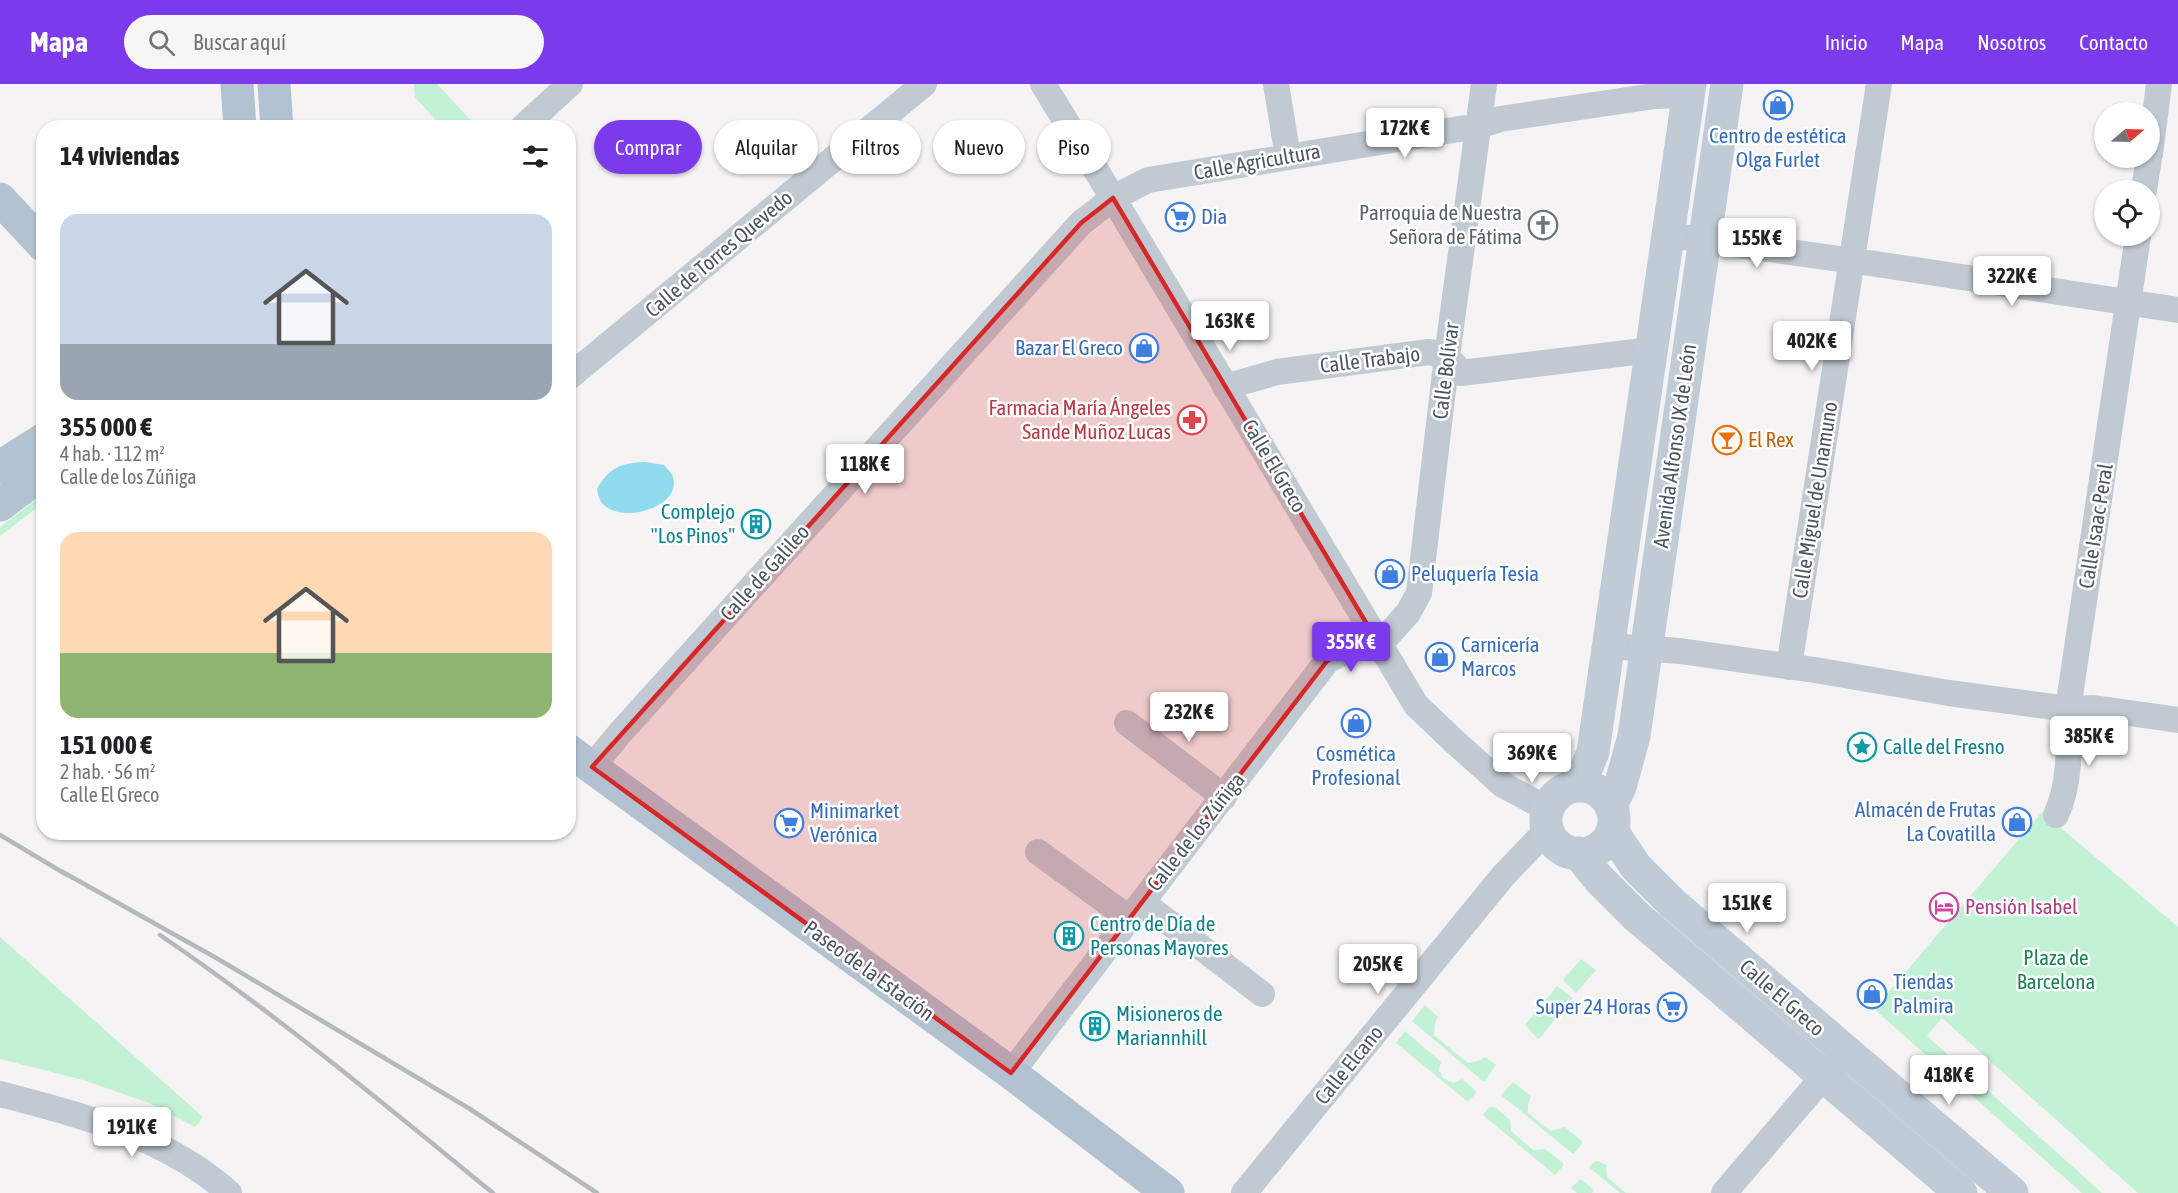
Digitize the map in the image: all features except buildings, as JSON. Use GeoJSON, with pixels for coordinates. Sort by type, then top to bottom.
{"type":"FeatureCollection","features":[{"type":"Feature","properties":{"kind":"main road"},"geometry":{"type":"LineString","coordinates":[[237,84],[239,120]]}},
{"type":"Feature","properties":{"kind":"main road"},"geometry":{"type":"LineString","coordinates":[[274,84],[276,120]]}},
{"type":"Feature","properties":{"kind":"main road","name":"Avenida Alfonso IX de León"},"geometry":{"type":"LineString","coordinates":[[1611,818],[1634,736],[1727,84]]}},
{"type":"Feature","properties":{"kind":"main road","name":"Avenida Alfonso IX de León"},"geometry":{"type":"LineString","coordinates":[[1579,786],[1593,752],[1690,90]]}},
{"type":"Feature","properties":{"kind":"main road"},"geometry":{"type":"LineString","coordinates":[[0,200],[36,238]]}},
{"type":"Feature","properties":{"kind":"main road"},"geometry":{"type":"LineString","coordinates":[[0,467],[36,444]]}},
{"type":"Feature","properties":{"kind":"main road"},"geometry":{"type":"LineString","coordinates":[[0,506],[36,478]]}},
{"type":"Feature","properties":{"kind":"main road","name":"Paseo de la Estación"},"geometry":{"type":"LineString","coordinates":[[580,759],[1011,1074],[1168,1193]]}},
{"type":"Feature","properties":{"kind":"main road"},"geometry":{"type":"LineString","coordinates":[[1579,786],[1592,788],[1603,795],[1611,818],[1602,846],[1578,854],[1559,846],[1552,838],[1548,819],[1560,792],[1569,787],[1579,786]]}},
{"type":"Feature","properties":{"kind":"main road","name":"Calle El Greco"},"geometry":{"type":"LineString","coordinates":[[1611,818],[1636,867],[1672,903],[1855,1060]]}},
{"type":"Feature","properties":{"kind":"main road","name":"Calle El Greco"},"geometry":{"type":"LineString","coordinates":[[1578,854],[1636,916],[1824,1076]]}},
{"type":"Feature","properties":{"kind":"main road"},"geometry":{"type":"LineString","coordinates":[[1855,1060],[2012,1193]]}},
{"type":"Feature","properties":{"kind":"main road"},"geometry":{"type":"LineString","coordinates":[[1824,1076],[1961,1193]]}},
{"type":"Feature","properties":{"kind":"street"},"geometry":{"type":"LineString","coordinates":[[531,120],[570,84]]}},
{"type":"Feature","properties":{"kind":"street","name":"Calle de Torres Quevedo"},"geometry":{"type":"LineString","coordinates":[[576,371],[924,84]]}},
{"type":"Feature","properties":{"kind":"street","name":"Calle El Greco"},"geometry":{"type":"LineString","coordinates":[[1043,84],[1416,705],[1503,784],[1548,819]]}},
{"type":"Feature","properties":{"kind":"street"},"geometry":{"type":"LineString","coordinates":[[1276,84],[1288,157]]}},
{"type":"Feature","properties":{"kind":"street","name":"Calle Bolívar"},"geometry":{"type":"LineString","coordinates":[[1377,640],[1408,613],[1419,593],[1447,356],[1484,84]]}},
{"type":"Feature","properties":{"kind":"street","name":"Calle Miguel de Unamuno"},"geometry":{"type":"LineString","coordinates":[[1789,667],[1879,84]]}},
{"type":"Feature","properties":{"kind":"street"},"geometry":{"type":"LineString","coordinates":[[2156,102],[2159,84]]}},
{"type":"Feature","properties":{"kind":"street","name":"Calle Agricultura"},"geometry":{"type":"LineString","coordinates":[[1113,198],[1148,180],[1478,126],[1500,119],[1690,90]]}},
{"type":"Feature","properties":{"kind":"street","name":"Calle de Galileo"},"geometry":{"type":"LineString","coordinates":[[580,759],[628,724],[1082,223],[1113,198]]}},
{"type":"Feature","properties":{"kind":"street"},"geometry":{"type":"LineString","coordinates":[[1669,235],[2178,310]]}},
{"type":"Feature","properties":{"kind":"street","name":"Calle Isaac Peral"},"geometry":{"type":"LineString","coordinates":[[2056,815],[2062,801],[2069,752],[2068,709],[2137,246]]}},
{"type":"Feature","properties":{"kind":"street","name":"Calle Trabajo"},"geometry":{"type":"LineString","coordinates":[[1225,387],[1277,372],[1429,352],[1447,356],[1461,373],[1652,350]]}},
{"type":"Feature","properties":{"kind":"street","name":"Calle de los Zúñiga"},"geometry":{"type":"LineString","coordinates":[[1011,1074],[1327,662],[1377,640]]}},
{"type":"Feature","properties":{"kind":"street"},"geometry":{"type":"LineString","coordinates":[[1609,646],[1646,647],[1815,670],[1949,693],[2068,709],[2094,708],[2178,720]]}},
{"type":"Feature","properties":{"kind":"street"},"geometry":{"type":"LineString","coordinates":[[1127,723],[1224,797]]}},
{"type":"Feature","properties":{"kind":"street","name":"Calle Elcano"},"geometry":{"type":"LineString","coordinates":[[1244,1193],[1548,819]]}},
{"type":"Feature","properties":{"kind":"street"},"geometry":{"type":"LineString","coordinates":[[1038,852],[1136,910],[1262,994]]}},
{"type":"Feature","properties":{"kind":"street"},"geometry":{"type":"LineString","coordinates":[[1724,1193],[1824,1076],[1835,1065],[1855,1060]]}},
{"type":"Feature","properties":{"kind":"street"},"geometry":{"type":"LineString","coordinates":[[0,1094],[108,1125],[157,1145],[189,1162],[229,1193]]}},
{"type":"Feature","properties":{"kind":"highlighted area"},"geometry":{"type":"Polygon","coordinates":[[[1113,198],[1374,636],[1327,661],[1011,1073],[592,767],[1081,223],[1113,198]]]}},
{"type":"Feature","properties":{"kind":"green space"},"geometry":{"type":"Polygon","coordinates":[[[414,84],[437,84],[470,120],[436,120],[415,97],[414,84]]]}},
{"type":"Feature","properties":{"kind":"green space"},"geometry":{"type":"Polygon","coordinates":[[[36,499],[36,508],[0,536],[0,527],[36,499]]]}},
{"type":"Feature","properties":{"kind":"green space","name":"Plaza de Barcelona"},"geometry":{"type":"Polygon","coordinates":[[[2042,812],[2178,927],[2178,1193],[2138,1193],[1942,1018],[1927,1036],[2102,1193],[2082,1193],[1874,1009],[2042,812]]]}},
{"type":"Feature","properties":{"kind":"green space"},"geometry":{"type":"Polygon","coordinates":[[[0,937],[203,1117],[195,1127],[149,1103],[83,1080],[0,1059],[0,937]]]}},
{"type":"Feature","properties":{"kind":"green space"},"geometry":{"type":"Polygon","coordinates":[[[1581,959],[1596,970],[1576,993],[1563,980],[1581,959]]]}},
{"type":"Feature","properties":{"kind":"green space"},"geometry":{"type":"Polygon","coordinates":[[[1557,986],[1573,998],[1539,1039],[1525,1025],[1557,986]]]}},
{"type":"Feature","properties":{"kind":"green space"},"geometry":{"type":"Polygon","coordinates":[[[1425,1005],[1438,1017],[1435,1022],[1434,1035],[1468,1063],[1485,1057],[1496,1065],[1484,1082],[1412,1021],[1425,1005]]]}},
{"type":"Feature","properties":{"kind":"green space"},"geometry":{"type":"Polygon","coordinates":[[[1405,1031],[1441,1062],[1439,1070],[1443,1078],[1453,1083],[1462,1079],[1475,1090],[1476,1093],[1468,1102],[1396,1043],[1405,1031]]]}},
{"type":"Feature","properties":{"kind":"green space"},"geometry":{"type":"Polygon","coordinates":[[[1513,1082],[1531,1096],[1528,1113],[1551,1131],[1565,1127],[1582,1141],[1573,1154],[1501,1095],[1513,1082]]]}},
{"type":"Feature","properties":{"kind":"green space"},"geometry":{"type":"Polygon","coordinates":[[[1489,1107],[1495,1107],[1510,1120],[1511,1131],[1533,1150],[1545,1149],[1563,1163],[1555,1175],[1483,1115],[1489,1107]]]}},
{"type":"Feature","properties":{"kind":"green space"},"geometry":{"type":"Polygon","coordinates":[[[1598,1161],[1606,1165],[1607,1177],[1626,1193],[1620,1193],[1589,1167],[1598,1161]]]}},
{"type":"Feature","properties":{"kind":"green space"},"geometry":{"type":"Polygon","coordinates":[[[1580,1179],[1593,1189],[1592,1193],[1577,1193],[1571,1188],[1580,1179]]]}},
{"type":"Feature","properties":{"kind":"water"},"geometry":{"type":"Polygon","coordinates":[[[646,462],[664,465],[672,474],[673,488],[668,497],[659,505],[635,513],[622,513],[602,503],[597,489],[611,471],[622,465],[646,462]]]}},
{"type":"Feature","properties":{"kind":"railway"},"geometry":{"type":"LineString","coordinates":[[0,835],[67,875]]}},
{"type":"Feature","properties":{"kind":"railway"},"geometry":{"type":"LineString","coordinates":[[61,871],[218,959],[470,1109],[597,1193]]}},
{"type":"Feature","properties":{"kind":"railway"},"geometry":{"type":"LineString","coordinates":[[160,935],[288,1028],[493,1193]]}},
{"type":"Feature","properties":{"kind":"place","name":"Centro de estética Olga Furlet"},"geometry":{"type":"Point","coordinates":[1778,105]}},
{"type":"Feature","properties":{"kind":"place","name":"Dia"},"geometry":{"type":"Point","coordinates":[1180,217]}},
{"type":"Feature","properties":{"kind":"place","name":"Parroquia de Nuestra Señora de Fátima"},"geometry":{"type":"Point","coordinates":[1543,225]}},
{"type":"Feature","properties":{"kind":"place","name":"Bazar El Greco"},"geometry":{"type":"Point","coordinates":[1144,348]}},
{"type":"Feature","properties":{"kind":"place","name":"Farmacia María Ángeles Sande Muñoz Lucas"},"geometry":{"type":"Point","coordinates":[1192,420]}},
{"type":"Feature","properties":{"kind":"place","name":"El Rex"},"geometry":{"type":"Point","coordinates":[1727,440]}},
{"type":"Feature","properties":{"kind":"place","name":"Complejo \"Los Pinos\""},"geometry":{"type":"Point","coordinates":[756,524]}},
{"type":"Feature","properties":{"kind":"place","name":"Peluquería Tesia"},"geometry":{"type":"Point","coordinates":[1390,574]}},
{"type":"Feature","properties":{"kind":"place","name":"Carnicería Marcos"},"geometry":{"type":"Point","coordinates":[1440,657]}},
{"type":"Feature","properties":{"kind":"place","name":"Cosmética Profesional"},"geometry":{"type":"Point","coordinates":[1356,723]}},
{"type":"Feature","properties":{"kind":"place","name":"Calle del Fresno"},"geometry":{"type":"Point","coordinates":[1862,747]}},
{"type":"Feature","properties":{"kind":"place","name":"Almacén de Frutas La Covatilla"},"geometry":{"type":"Point","coordinates":[2017,822]}},
{"type":"Feature","properties":{"kind":"place","name":"Minimarket Verónica"},"geometry":{"type":"Point","coordinates":[789,823]}},
{"type":"Feature","properties":{"kind":"place","name":"Pensión Isabel"},"geometry":{"type":"Point","coordinates":[1944,907]}},
{"type":"Feature","properties":{"kind":"place","name":"Centro de Día de Personas Mayores"},"geometry":{"type":"Point","coordinates":[1069,936]}},
{"type":"Feature","properties":{"kind":"place","name":"Tiendas Palmira"},"geometry":{"type":"Point","coordinates":[1872,994]}},
{"type":"Feature","properties":{"kind":"place","name":"Super 24 Horas"},"geometry":{"type":"Point","coordinates":[1672,1007]}},
{"type":"Feature","properties":{"kind":"place","name":"Misioneros de Mariannhill"},"geometry":{"type":"Point","coordinates":[1095,1026]}}]}
